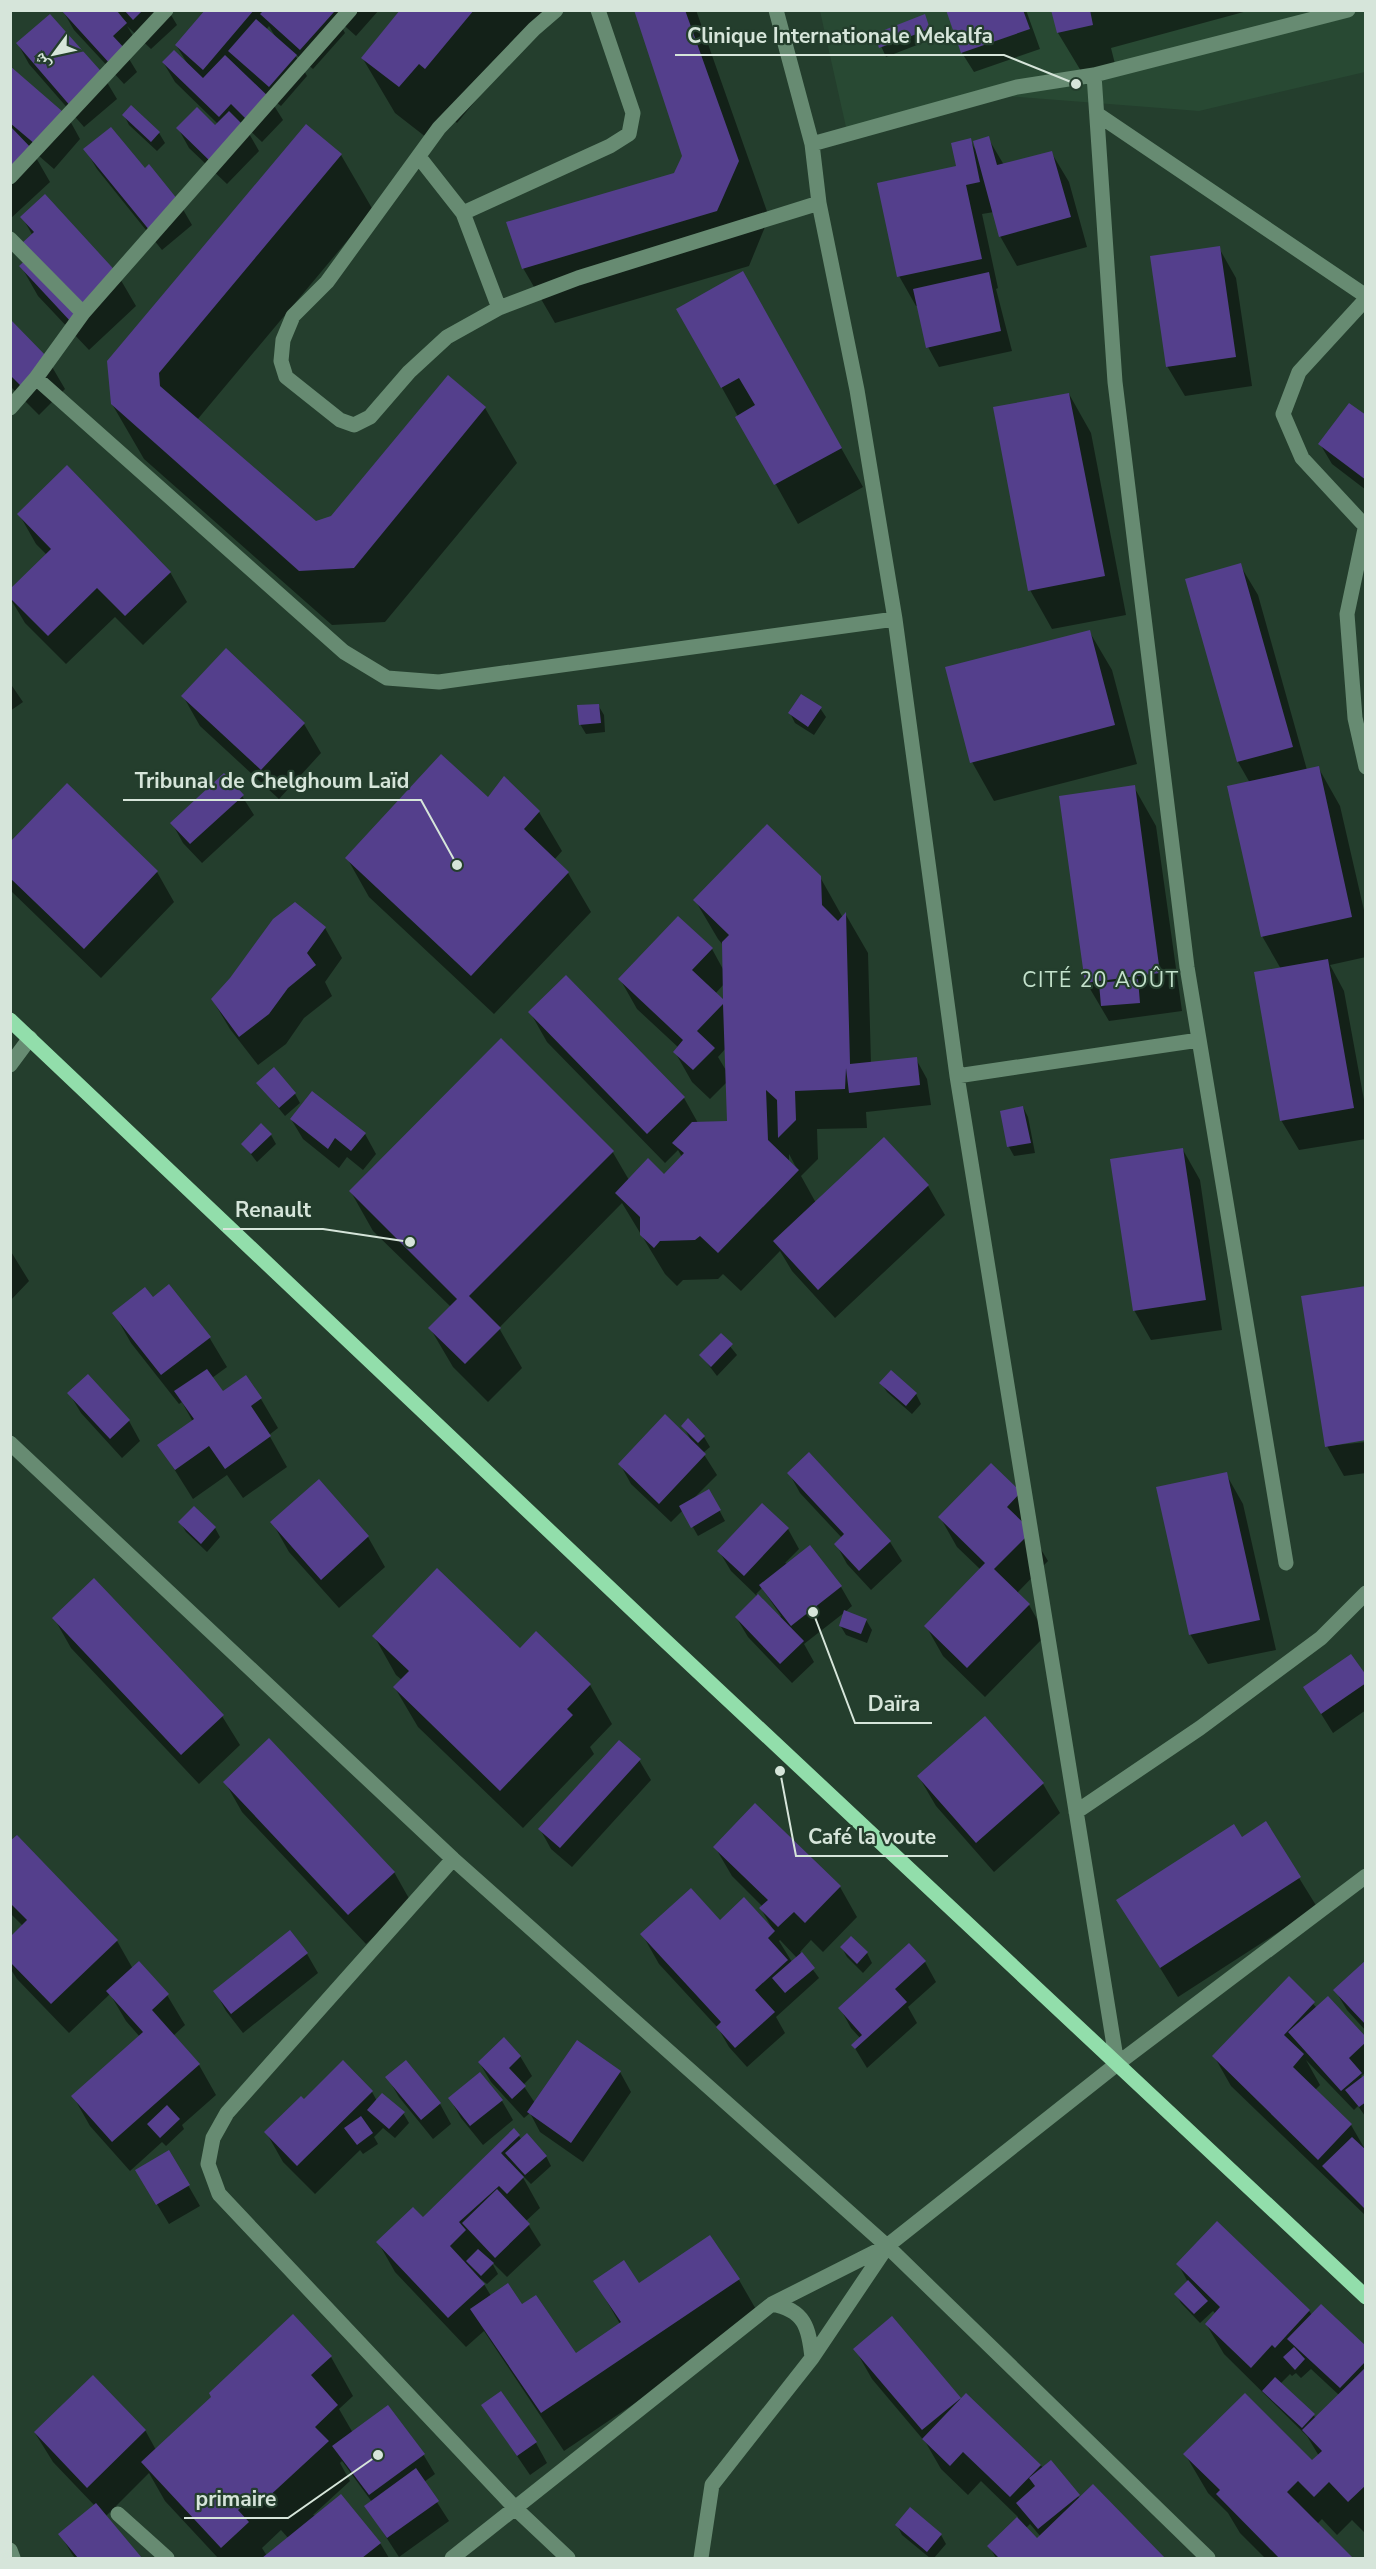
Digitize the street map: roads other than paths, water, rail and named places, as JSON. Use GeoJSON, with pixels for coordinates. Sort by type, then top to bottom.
{"type":"FeatureCollection","features":[{"type":"Feature","properties":{"kind":"main road"},"geometry":{"type":"LineString","coordinates":[[10,1020],[657,1633],[1365,2297]]}},
{"type":"Feature","properties":{"kind":"street"},"geometry":{"type":"LineString","coordinates":[[10,177],[166,10]]}},
{"type":"Feature","properties":{"kind":"street"},"geometry":{"type":"LineString","coordinates":[[10,408],[36,378],[82,313],[350,10]]}},
{"type":"Feature","properties":{"kind":"street"},"geometry":{"type":"LineString","coordinates":[[556,10],[534,29],[439,128],[327,282],[293,316],[282,340],[281,361],[286,376],[340,420],[354,425],[370,417],[409,372],[447,336],[499,308],[578,278],[819,203]]}},
{"type":"Feature","properties":{"kind":"street"},"geometry":{"type":"LineString","coordinates":[[463,213],[610,146],[629,134],[633,113],[598,10]]}},
{"type":"Feature","properties":{"kind":"street"},"geometry":{"type":"LineString","coordinates":[[776,10],[812,144],[819,203],[857,390],[895,619],[957,1076],[1117,2064]]}},
{"type":"Feature","properties":{"kind":"street"},"geometry":{"type":"LineString","coordinates":[[812,144],[1017,87],[1094,75],[1348,10]]}},
{"type":"Feature","properties":{"kind":"street"},"geometry":{"type":"LineString","coordinates":[[1094,75],[1115,382],[1185,956],[1286,1563]]}},
{"type":"Feature","properties":{"kind":"street"},"geometry":{"type":"LineString","coordinates":[[1097,114],[1365,298],[1299,372],[1283,414],[1302,458],[1365,526],[1347,614],[1355,718],[1365,763]]}},
{"type":"Feature","properties":{"kind":"street"},"geometry":{"type":"LineString","coordinates":[[419,157],[463,213],[499,308]]}},
{"type":"Feature","properties":{"kind":"street"},"geometry":{"type":"LineString","coordinates":[[10,239],[82,313]]}},
{"type":"Feature","properties":{"kind":"street"},"geometry":{"type":"LineString","coordinates":[[36,378],[344,652],[387,678],[439,682],[895,619]]}},
{"type":"Feature","properties":{"kind":"street"},"geometry":{"type":"LineString","coordinates":[[10,1065],[30,1038]]}},
{"type":"Feature","properties":{"kind":"street"},"geometry":{"type":"LineString","coordinates":[[957,1076],[1199,1040]]}},
{"type":"Feature","properties":{"kind":"street"},"geometry":{"type":"LineString","coordinates":[[10,1443],[453,1858],[887,2246],[1208,2559]]}},
{"type":"Feature","properties":{"kind":"street"},"geometry":{"type":"LineString","coordinates":[[1076,1812],[1200,1728],[1321,1638],[1365,1593]]}},
{"type":"Feature","properties":{"kind":"street"},"geometry":{"type":"LineString","coordinates":[[453,1858],[227,2113],[213,2138],[208,2164],[219,2194],[516,2509],[568,2559]]}},
{"type":"Feature","properties":{"kind":"street"},"geometry":{"type":"LineString","coordinates":[[452,2559],[772,2304],[887,2246],[1117,2064],[1365,1875]]}},
{"type":"Feature","properties":{"kind":"street"},"geometry":{"type":"LineString","coordinates":[[701,2559],[712,2485],[812,2358],[887,2246]]}},
{"type":"Feature","properties":{"kind":"street"},"geometry":{"type":"LineString","coordinates":[[772,2304],[788,2307],[801,2317],[809,2334],[812,2358]]}},
{"type":"Feature","properties":{"kind":"street"},"geometry":{"type":"LineString","coordinates":[[118,2514],[167,2559]]}},
{"type":"Feature","properties":{"kind":"street"},"geometry":{"type":"LineString","coordinates":[[10,2550],[14,2559]]}},
{"type":"Feature","properties":{"kind":"place","name":"Clinique Internationale Mekalfa"},"geometry":{"type":"Point","coordinates":[1076,84]}},
{"type":"Feature","properties":{"kind":"place","name":"Tribunal de Chelghoum Laïd"},"geometry":{"type":"Point","coordinates":[457,865]}},
{"type":"Feature","properties":{"kind":"place","name":"Renault"},"geometry":{"type":"Point","coordinates":[410,1242]}},
{"type":"Feature","properties":{"kind":"place","name":"Daïra"},"geometry":{"type":"Point","coordinates":[813,1612]}},
{"type":"Feature","properties":{"kind":"place","name":"Café la voute"},"geometry":{"type":"Point","coordinates":[780,1771]}},
{"type":"Feature","properties":{"kind":"place","name":"primaire"},"geometry":{"type":"Point","coordinates":[378,2455]}},
{"type":"Feature","properties":{"kind":"district","name":"CITÉ 20 AOÛT"},"geometry":{"type":"Point","coordinates":[1101,980]}}]}
